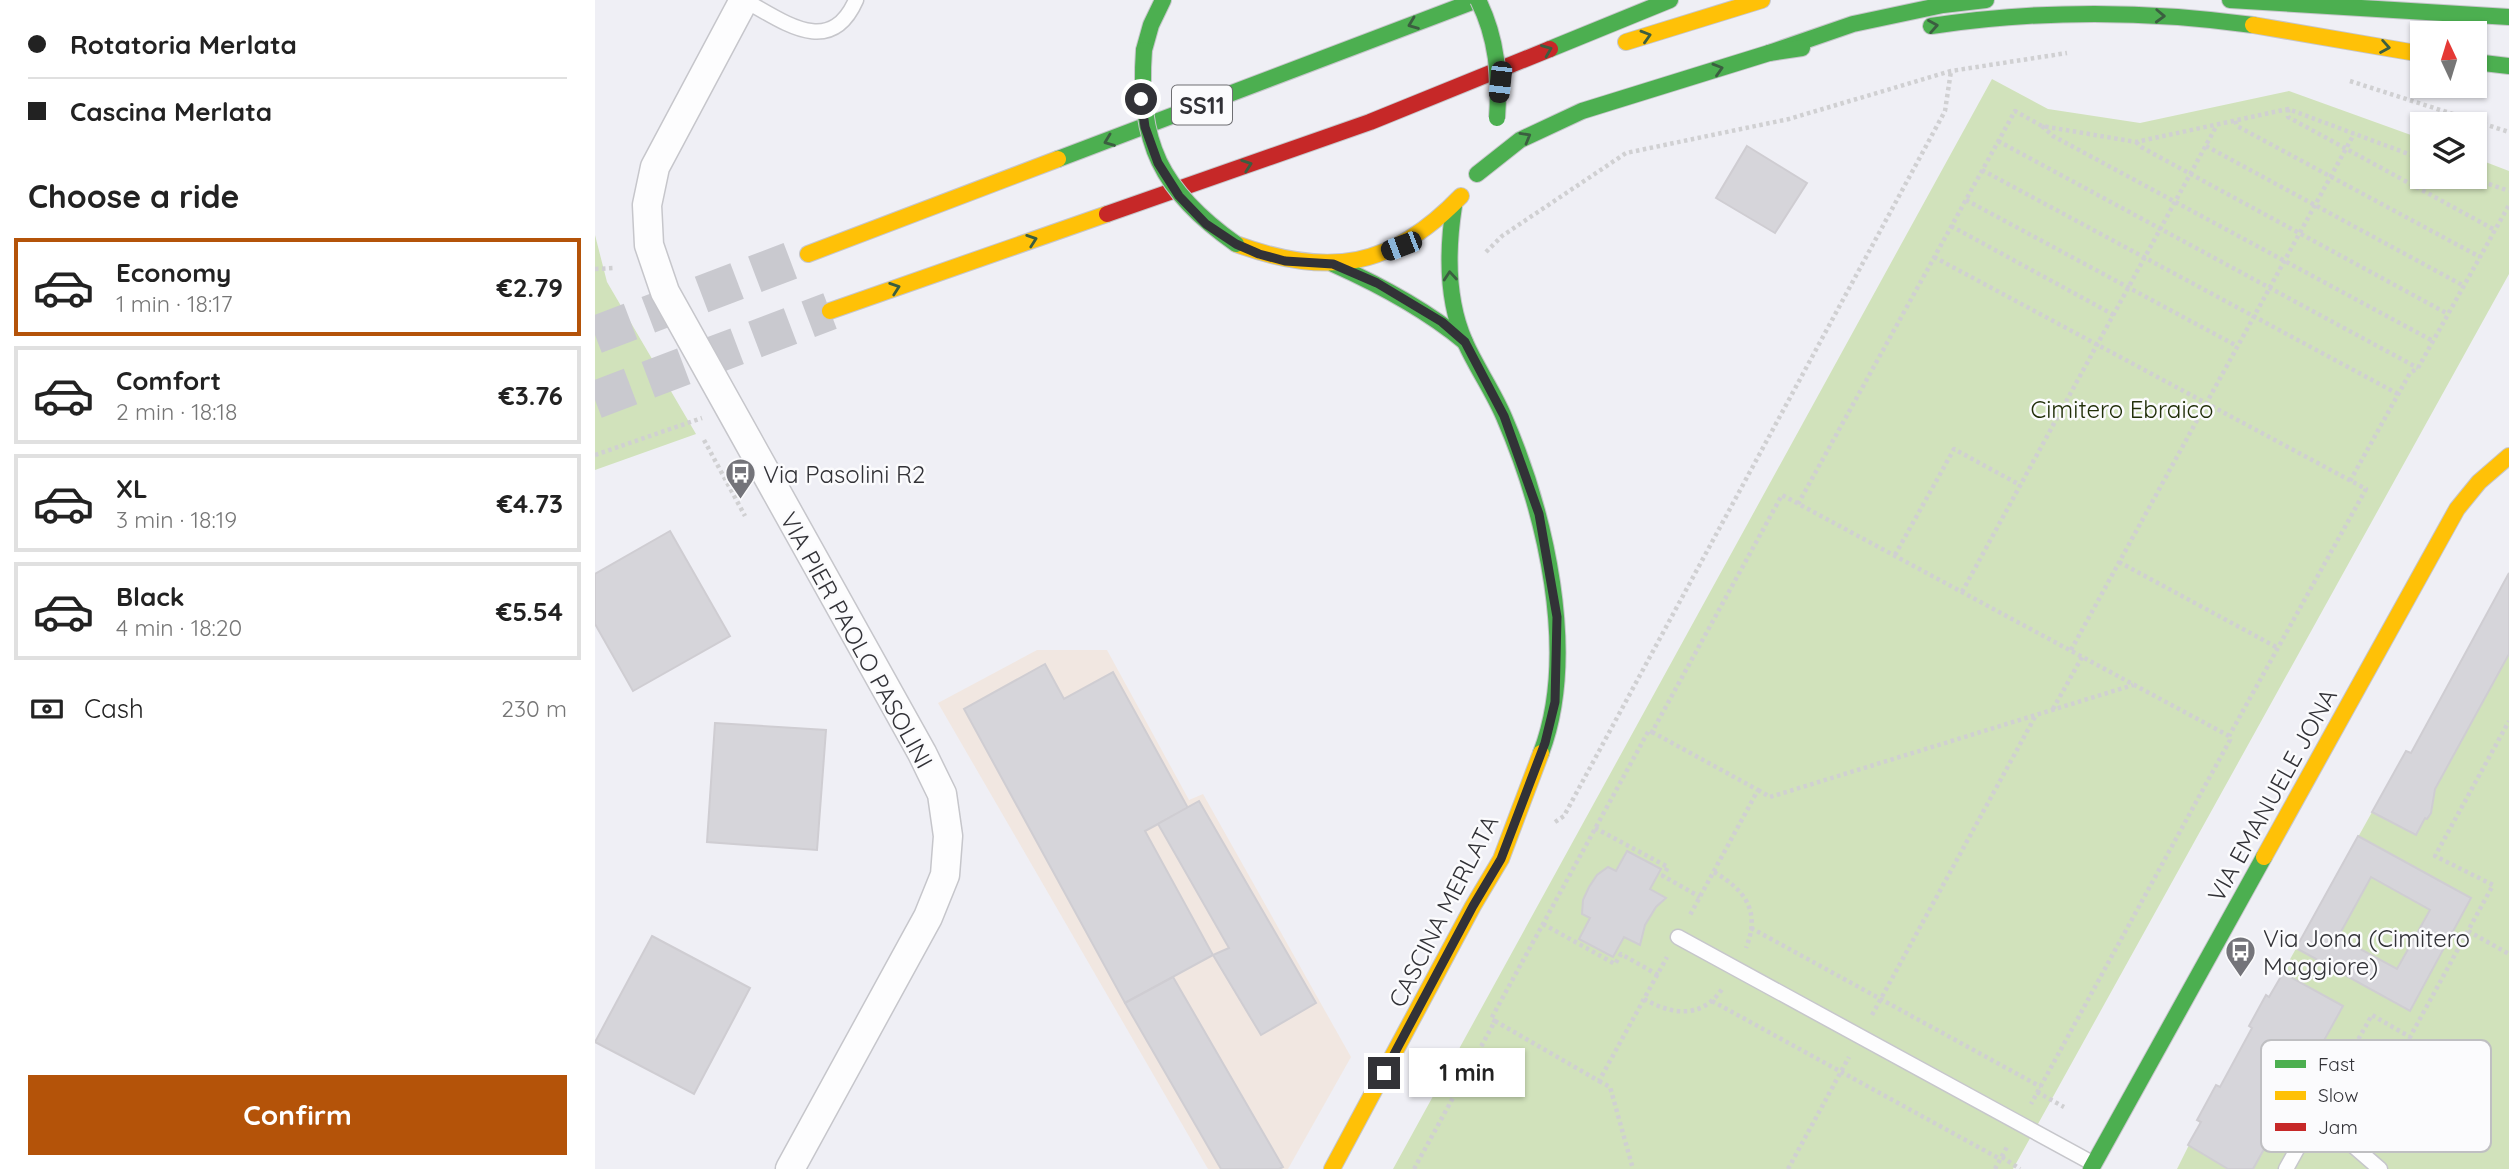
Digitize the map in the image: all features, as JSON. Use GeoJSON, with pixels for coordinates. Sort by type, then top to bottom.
{"type":"FeatureCollection","features":[{"type":"Feature","properties":{"kind":"main road"},"geometry":{"type":"LineString","coordinates":[[1163,0],[1151,25],[1144,50],[1140,84],[1142,113],[1158,163],[1173,189],[1206,224],[1236,244],[1285,261],[1333,264],[1368,258],[1401,246],[1429,229],[1454,205],[1477,174],[1520,140],[1582,111],[1769,54],[1853,24],[1895,14],[1986,0]]}},
{"type":"Feature","properties":{"kind":"main road"},"geometry":{"type":"LineString","coordinates":[[1477,0],[1493,35],[1500,82],[1494,130],[1477,174]]}},
{"type":"Feature","properties":{"kind":"main road","name":"SS11"},"geometry":{"type":"LineString","coordinates":[[808,254],[1477,0]]}},
{"type":"Feature","properties":{"kind":"main road"},"geometry":{"type":"LineString","coordinates":[[1370,122],[1671,0]]}},
{"type":"Feature","properties":{"kind":"main road"},"geometry":{"type":"LineString","coordinates":[[1615,46],[1762,0]]}},
{"type":"Feature","properties":{"kind":"main road"},"geometry":{"type":"LineString","coordinates":[[2230,0],[2509,17]]}},
{"type":"Feature","properties":{"kind":"main road"},"geometry":{"type":"LineString","coordinates":[[1915,29],[1955,22],[2045,15],[2171,16],[2249,24],[2410,52]]}},
{"type":"Feature","properties":{"kind":"main road"},"geometry":{"type":"LineString","coordinates":[[1769,54],[1875,36]]}},
{"type":"Feature","properties":{"kind":"main road"},"geometry":{"type":"LineString","coordinates":[[2487,63],[2509,66]]}},
{"type":"Feature","properties":{"kind":"main road"},"geometry":{"type":"LineString","coordinates":[[830,311],[1370,122],[1551,66]]}},
{"type":"Feature","properties":{"kind":"main road"},"geometry":{"type":"LineString","coordinates":[[1454,205],[1448,245],[1452,298],[1465,342]]}},
{"type":"Feature","properties":{"kind":"main road"},"geometry":{"type":"LineString","coordinates":[[1333,264],[1377,283],[1401,297],[1442,322],[1465,342]]}},
{"type":"Feature","properties":{"kind":"main road","name":"CASCINA MERLATA"},"geometry":{"type":"LineString","coordinates":[[1332,1169],[1501,859],[1545,743],[1555,702],[1557,617],[1539,514],[1504,416],[1465,342]]}},
{"type":"Feature","properties":{"kind":"main road","name":"VIA EMANUELE JONA"},"geometry":{"type":"LineString","coordinates":[[2096,1167],[2457,509],[2479,482],[2509,456]]}},
{"type":"Feature","properties":{"kind":"street","name":"VIA PIER PAOLO PASOLINI"},"geometry":{"type":"LineString","coordinates":[[744,0],[655,167],[647,205],[649,245],[665,292],[922,753],[941,794],[948,836],[945,875],[928,917],[789,1169]]}},
{"type":"Feature","properties":{"kind":"lane"},"geometry":{"type":"LineString","coordinates":[[744,0],[795,27],[814,33],[834,28],[849,15],[856,0]]}},
{"type":"Feature","properties":{"kind":"lane"},"geometry":{"type":"LineString","coordinates":[[1678,937],[2096,1167]]}},
{"type":"Feature","properties":{"kind":"lane"},"geometry":{"type":"LineString","coordinates":[[2286,1169],[2295,1152]]}},
{"type":"Feature","properties":{"kind":"lane"},"geometry":{"type":"LineString","coordinates":[[2360,1152],[2380,1169]]}},
{"type":"Feature","properties":{"kind":"path"},"geometry":{"type":"LineString","coordinates":[[1452,298],[1479,258],[1502,236],[1626,153],[1789,119],[1951,71],[2069,53]]}},
{"type":"Feature","properties":{"kind":"path"},"geometry":{"type":"LineString","coordinates":[[1553,824],[1564,816],[1568,809],[1945,111],[1951,71]]}},
{"type":"Feature","properties":{"kind":"path"},"geometry":{"type":"LineString","coordinates":[[2341,79],[2509,132]]}},
{"type":"Feature","properties":{"kind":"path"},"geometry":{"type":"LineString","coordinates":[[2288,109],[2288,117],[2495,230]]}},
{"type":"Feature","properties":{"kind":"path"},"geometry":{"type":"LineString","coordinates":[[1798,503],[2015,111],[2042,125],[2136,142],[2288,109],[2410,155]]}},
{"type":"Feature","properties":{"kind":"path"},"geometry":{"type":"LineString","coordinates":[[2235,121],[2238,126],[2480,257]]}},
{"type":"Feature","properties":{"kind":"path"},"geometry":{"type":"LineString","coordinates":[[1962,592],[2218,124]]}},
{"type":"Feature","properties":{"kind":"path"},"geometry":{"type":"LineString","coordinates":[[2042,125],[2053,136],[2433,341]]}},
{"type":"Feature","properties":{"kind":"path"},"geometry":{"type":"LineString","coordinates":[[2071,650],[2354,134]]}},
{"type":"Feature","properties":{"kind":"path"},"geometry":{"type":"LineString","coordinates":[[1998,141],[2418,368]]}},
{"type":"Feature","properties":{"kind":"path"},"geometry":{"type":"LineString","coordinates":[[2136,142],[2448,314]]}},
{"type":"Feature","properties":{"kind":"path"},"geometry":{"type":"LineString","coordinates":[[2206,146],[2464,286]]}},
{"type":"Feature","properties":{"kind":"path"},"geometry":{"type":"LineString","coordinates":[[1982,170],[2398,394]]}},
{"type":"Feature","properties":{"kind":"path"},"geometry":{"type":"LineString","coordinates":[[2487,183],[2509,191]]}},
{"type":"Feature","properties":{"kind":"path"},"geometry":{"type":"LineString","coordinates":[[1966,200],[2237,346]]}},
{"type":"Feature","properties":{"kind":"path"},"geometry":{"type":"LineString","coordinates":[[2350,481],[2410,373],[2418,368],[2509,205]]}},
{"type":"Feature","properties":{"kind":"path"},"geometry":{"type":"LineString","coordinates":[[1951,226],[2114,315]]}},
{"type":"Feature","properties":{"kind":"path"},"geometry":{"type":"LineString","coordinates":[[1934,257],[2366,489],[1995,1169]]}},
{"type":"Feature","properties":{"kind":"path"},"geometry":{"type":"LineString","coordinates":[[595,269],[614,268]]}},
{"type":"Feature","properties":{"kind":"path"},"geometry":{"type":"LineString","coordinates":[[595,455],[729,408]]}},
{"type":"Feature","properties":{"kind":"path"},"geometry":{"type":"LineString","coordinates":[[704,440],[745,516]]}},
{"type":"Feature","properties":{"kind":"path"},"geometry":{"type":"LineString","coordinates":[[1895,555],[1954,449],[2020,485]]}},
{"type":"Feature","properties":{"kind":"path"},"geometry":{"type":"LineString","coordinates":[[1414,1169],[1495,1021],[1491,1019],[1595,828],[1649,730],[1652,732],[1782,495],[2229,736]]}},
{"type":"Feature","properties":{"kind":"path"},"geometry":{"type":"LineString","coordinates":[[2119,562],[2278,648]]}},
{"type":"Feature","properties":{"kind":"path"},"geometry":{"type":"LineString","coordinates":[[2053,710],[2082,657]]}},
{"type":"Feature","properties":{"kind":"path"},"geometry":{"type":"LineString","coordinates":[[1758,790],[1770,797],[2134,685]]}},
{"type":"Feature","properties":{"kind":"path"},"geometry":{"type":"LineString","coordinates":[[1788,1169],[2036,715]]}},
{"type":"Feature","properties":{"kind":"path"},"geometry":{"type":"LineString","coordinates":[[2358,1040],[2372,1015],[2410,1037],[2493,886],[2435,856],[2509,721]]}},
{"type":"Feature","properties":{"kind":"path"},"geometry":{"type":"LineString","coordinates":[[1595,828],[1668,867],[1663,876],[1700,897]]}},
{"type":"Feature","properties":{"kind":"path"},"geometry":{"type":"LineString","coordinates":[[1543,924],[1615,964],[1621,954],[1658,975]]}},
{"type":"Feature","properties":{"kind":"path"},"geometry":{"type":"LineString","coordinates":[[1751,928],[2039,1089],[2064,1107]]}},
{"type":"Feature","properties":{"kind":"path"},"geometry":{"type":"LineString","coordinates":[[2468,931],[2509,954]]}},
{"type":"Feature","properties":{"kind":"path"},"geometry":{"type":"LineString","coordinates":[[1711,1001],[2020,1169]]}},
{"type":"Feature","properties":{"kind":"path"},"geometry":{"type":"LineString","coordinates":[[1599,1081],[1610,1087],[1633,1169]]}},
{"type":"Feature","properties":{"kind":"shaded area"},"geometry":{"type":"Polygon","coordinates":[[[1037,650],[1107,650],[1189,800],[1203,794],[1351,1057],[1288,1169],[1208,1169],[938,703],[1037,650]]]}},
{"type":"Feature","properties":{"kind":"green space","name":"Cimitero Ebraico"},"geometry":{"type":"Polygon","coordinates":[[[1992,79],[2048,109],[2140,123],[2289,91],[2410,135],[2410,189],[2487,189],[2487,163],[2509,171],[2509,274],[2013,1169],[1393,1169],[1992,79]]]}},
{"type":"Feature","properties":{"kind":"green space"},"geometry":{"type":"Polygon","coordinates":[[[595,235],[607,282],[696,434],[595,470],[595,235]]]}},
{"type":"Feature","properties":{"kind":"green space"},"geometry":{"type":"Polygon","coordinates":[[[2509,573],[2509,1169],[2177,1169],[2200,1123],[2197,1120],[2216,1085],[2220,1087],[2252,1029],[2249,1026],[2266,995],[2269,997],[2406,751],[2411,753],[2509,573]]]}},
{"type":"Feature","properties":{"kind":"building"},"geometry":{"type":"Polygon","coordinates":[[[1747,146],[1807,183],[1775,233],[1716,198],[1747,146]]]}},
{"type":"Feature","properties":{"kind":"building"},"geometry":{"type":"Polygon","coordinates":[[[670,531],[730,636],[633,691],[595,624],[595,574],[670,531]]]}},
{"type":"Feature","properties":{"kind":"building"},"geometry":{"type":"Polygon","coordinates":[[[2509,573],[2509,654],[2435,789],[2431,813],[2425,818],[2416,835],[2372,812],[2406,751],[2411,753],[2509,573]]]}},
{"type":"Feature","properties":{"kind":"building"},"geometry":{"type":"Polygon","coordinates":[[[1045,664],[1064,699],[1113,672],[1188,808],[1145,831],[1213,955],[1125,1003],[964,709],[1045,664]]]}},
{"type":"Feature","properties":{"kind":"building"},"geometry":{"type":"Polygon","coordinates":[[[715,723],[826,730],[817,850],[707,842],[715,723]]]}},
{"type":"Feature","properties":{"kind":"building"},"geometry":{"type":"Polygon","coordinates":[[[1199,801],[1316,1003],[1261,1035],[1213,955],[1229,948],[1158,824],[1199,801]]]}},
{"type":"Feature","properties":{"kind":"building"},"geometry":{"type":"Polygon","coordinates":[[[2358,836],[2471,898],[2410,1011],[2296,948],[2358,836]],[[2371,877],[2338,937],[2397,969],[2430,910],[2371,877]]]}},
{"type":"Feature","properties":{"kind":"building"},"geometry":{"type":"Polygon","coordinates":[[[1627,851],[1661,869],[1650,889],[1666,898],[1656,907],[1645,925],[1640,945],[1624,937],[1613,957],[1579,939],[1590,918],[1582,914],[1583,900],[1597,875],[1608,867],[1616,871],[1627,851]]]}},
{"type":"Feature","properties":{"kind":"building"},"geometry":{"type":"Polygon","coordinates":[[[652,936],[750,988],[694,1094],[595,1042],[652,936]]]}},
{"type":"Feature","properties":{"kind":"building"},"geometry":{"type":"Polygon","coordinates":[[[2283,973],[2343,1006],[2324,1040],[2261,1040],[2262,1152],[2253,1169],[2228,1169],[2188,1145],[2201,1122],[2197,1120],[2216,1085],[2220,1087],[2252,1028],[2249,1026],[2266,995],[2269,997],[2283,973]]]}},
{"type":"Feature","properties":{"kind":"building"},"geometry":{"type":"Polygon","coordinates":[[[1173,977],[1283,1167],[1221,1169],[1125,1003],[1173,977]]]}},
{"type":"Feature","properties":{"kind":"tunnel"},"geometry":{"type":"LineString","coordinates":[[595,335],[808,254]]}},
{"type":"Feature","properties":{"kind":"tunnel"},"geometry":{"type":"LineString","coordinates":[[595,400],[830,311]]}},
{"type":"Feature","properties":{"kind":"traffic: fast"},"geometry":{"type":"LineString","coordinates":[[1144,50],[1151,25],[1163,0]]}},
{"type":"Feature","properties":{"kind":"traffic: fast"},"geometry":{"type":"LineString","coordinates":[[1058,159],[1477,0]]}},
{"type":"Feature","properties":{"kind":"traffic: fast"},"geometry":{"type":"LineString","coordinates":[[1478,0],[1496,57],[1497,118]]}},
{"type":"Feature","properties":{"kind":"traffic: fast"},"geometry":{"type":"LineString","coordinates":[[1550,49],[1670,0]]}},
{"type":"Feature","properties":{"kind":"traffic: fast"},"geometry":{"type":"LineString","coordinates":[[1769,53],[1853,24],[1943,5],[1986,0]]}},
{"type":"Feature","properties":{"kind":"traffic: fast"},"geometry":{"type":"LineString","coordinates":[[2230,0],[2509,17]]}},
{"type":"Feature","properties":{"kind":"traffic: fast"},"geometry":{"type":"LineString","coordinates":[[1931,26],[2011,17],[2092,14],[2172,17],[2253,25]]}},
{"type":"Feature","properties":{"kind":"traffic: fast"},"geometry":{"type":"LineString","coordinates":[[1477,174],[1520,140],[1582,111],[1769,53],[1802,48]]}},
{"type":"Feature","properties":{"kind":"traffic: fast"},"geometry":{"type":"LineString","coordinates":[[1144,50],[1145,112],[1150,138],[1159,162],[1172,184],[1189,204],[1236,244]]}},
{"type":"Feature","properties":{"kind":"traffic: fast"},"geometry":{"type":"LineString","coordinates":[[2487,63],[2509,66]]}},
{"type":"Feature","properties":{"kind":"traffic: fast"},"geometry":{"type":"LineString","coordinates":[[1454,206],[1449,257],[1454,309],[1465,342],[1500,407],[1519,455],[1544,539],[1552,583],[1557,628],[1557,672],[1552,714],[1541,753]]}},
{"type":"Feature","properties":{"kind":"traffic: fast"},"geometry":{"type":"LineString","coordinates":[[1333,264],[1402,298],[1465,342]]}},
{"type":"Feature","properties":{"kind":"traffic: fast"},"geometry":{"type":"LineString","coordinates":[[2091,1169],[2264,857]]}},
{"type":"Feature","properties":{"kind":"traffic: slow"},"geometry":{"type":"LineString","coordinates":[[1626,42],[1762,0]]}},
{"type":"Feature","properties":{"kind":"traffic: slow"},"geometry":{"type":"LineString","coordinates":[[2253,25],[2410,52]]}},
{"type":"Feature","properties":{"kind":"traffic: slow"},"geometry":{"type":"LineString","coordinates":[[808,254],[1058,159]]}},
{"type":"Feature","properties":{"kind":"traffic: slow"},"geometry":{"type":"LineString","coordinates":[[1236,244],[1301,261],[1330,263],[1357,260],[1384,252],[1410,239],[1461,196]]}},
{"type":"Feature","properties":{"kind":"traffic: slow"},"geometry":{"type":"LineString","coordinates":[[830,311],[1107,214]]}},
{"type":"Feature","properties":{"kind":"traffic: slow"},"geometry":{"type":"LineString","coordinates":[[2264,857],[2457,509],[2479,482],[2509,456]]}},
{"type":"Feature","properties":{"kind":"traffic: slow"},"geometry":{"type":"LineString","coordinates":[[1332,1169],[1501,859],[1541,753]]}},
{"type":"Feature","properties":{"kind":"traffic: jam"},"geometry":{"type":"LineString","coordinates":[[1107,214],[1370,122],[1550,49]]}},
{"type":"Feature","properties":{"kind":"place","name":"Via Pasolini R2"},"geometry":{"type":"Point","coordinates":[740,501]}},
{"type":"Feature","properties":{"kind":"place","name":"Via Jona (Cimitero Maggiore)"},"geometry":{"type":"Point","coordinates":[2240,979]}},
{"type":"Feature","properties":{"kind":"route"},"geometry":{"type":"LineString","coordinates":[[1141,99],[1145,127],[1158,163],[1179,196],[1206,224],[1236,244],[1259,254],[1285,261],[1333,264],[1377,283],[1442,322],[1465,342],[1504,416],[1539,514],[1557,617],[1555,702],[1545,743],[1501,859],[1384,1073]]}}]}
